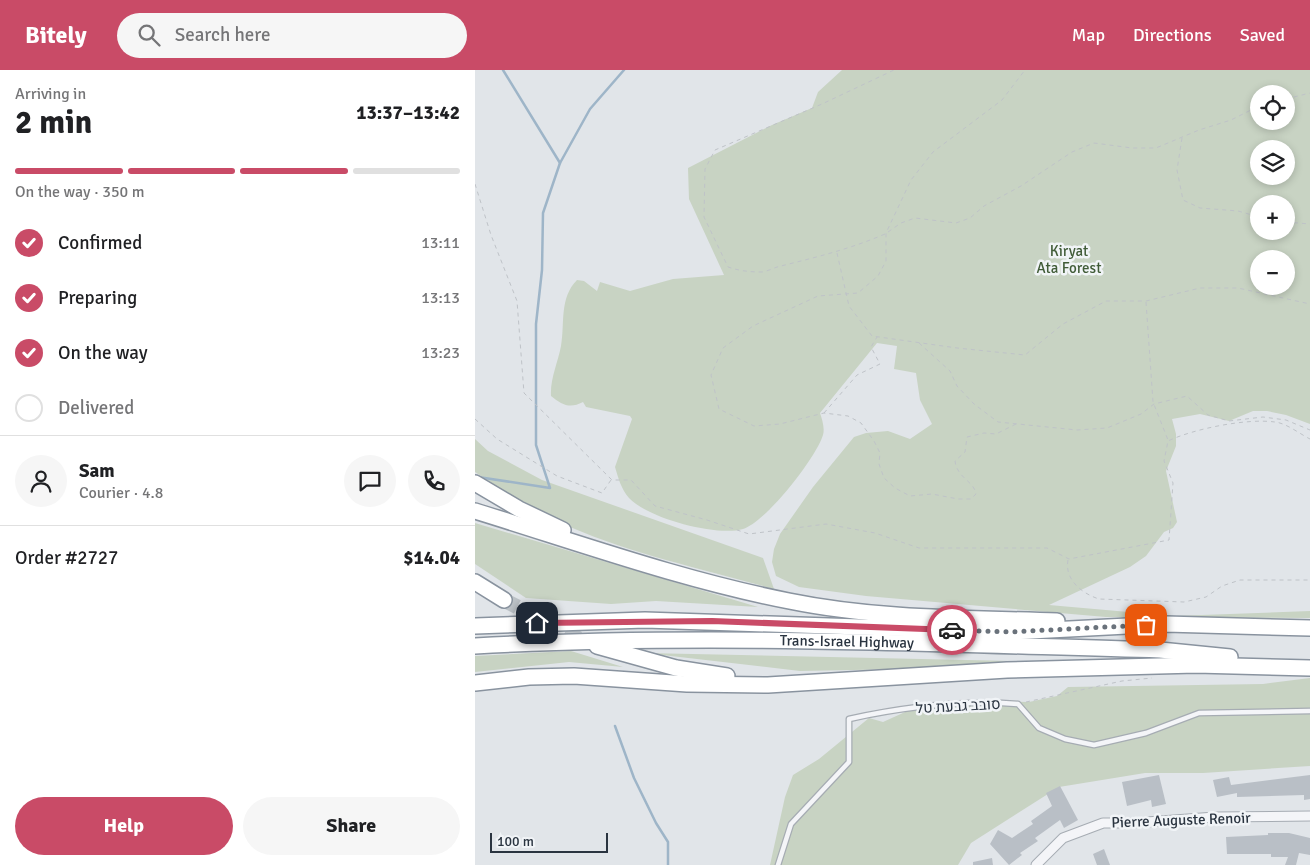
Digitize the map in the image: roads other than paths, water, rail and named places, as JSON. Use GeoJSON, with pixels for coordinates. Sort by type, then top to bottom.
{"type":"FeatureCollection","features":[{"type":"Feature","properties":{"kind":"highway"},"geometry":{"type":"LineString","coordinates":[[475,483],[539,520],[645,564]]}},
{"type":"Feature","properties":{"kind":"highway"},"geometry":{"type":"LineString","coordinates":[[475,512],[645,564],[789,602],[895,616],[1166,624]]}},
{"type":"Feature","properties":{"kind":"highway"},"geometry":{"type":"LineString","coordinates":[[475,582],[504,600]]}},
{"type":"Feature","properties":{"kind":"highway","name":"Trans-Israel Highway"},"geometry":{"type":"LineString","coordinates":[[475,626],[645,620],[1010,632],[1166,624],[1310,628]]}},
{"type":"Feature","properties":{"kind":"highway","name":"Trans-Israel Highway"},"geometry":{"type":"LineString","coordinates":[[475,646],[645,640],[994,646],[1160,650],[1310,666]]}},
{"type":"Feature","properties":{"kind":"highway"},"geometry":{"type":"LineString","coordinates":[[597,646],[676,668],[716,675],[792,680],[1007,670],[1153,666],[1310,666]]}},
{"type":"Feature","properties":{"kind":"highway"},"geometry":{"type":"LineString","coordinates":[[475,683],[550,676],[730,685],[768,685],[849,678]]}},
{"type":"Feature","properties":{"kind":"street","name":"Pierre Auguste Renoir"},"geometry":{"type":"LineString","coordinates":[[1036,865],[1063,838],[1103,823],[1133,823],[1215,817],[1310,816]]}},
{"type":"Feature","properties":{"kind":"lane","name":"סובב גבעת טל"},"geometry":{"type":"LineString","coordinates":[[778,865],[791,824],[849,762],[849,719],[894,709],[998,703],[1018,704],[1039,728],[1065,739],[1094,745],[1146,733],[1199,713],[1310,711]]}},
{"type":"Feature","properties":{"kind":"waterway"},"geometry":{"type":"LineString","coordinates":[[503,70],[560,163]]}},
{"type":"Feature","properties":{"kind":"waterway"},"geometry":{"type":"LineString","coordinates":[[478,477],[550,488],[536,445],[536,324],[542,270],[543,213],[560,163],[590,109],[624,70]]}},
{"type":"Feature","properties":{"kind":"waterway"},"geometry":{"type":"LineString","coordinates":[[615,726],[634,778],[656,823],[668,842],[668,865]]}},
{"type":"Feature","properties":{"kind":"tunnel"},"geometry":{"type":"LineString","coordinates":[[504,600],[585,642]]}},
{"type":"Feature","properties":{"kind":"park label","name":"Kiryat Ata Forest"},"geometry":{"type":"Point","coordinates":[1069,260]}}]}
